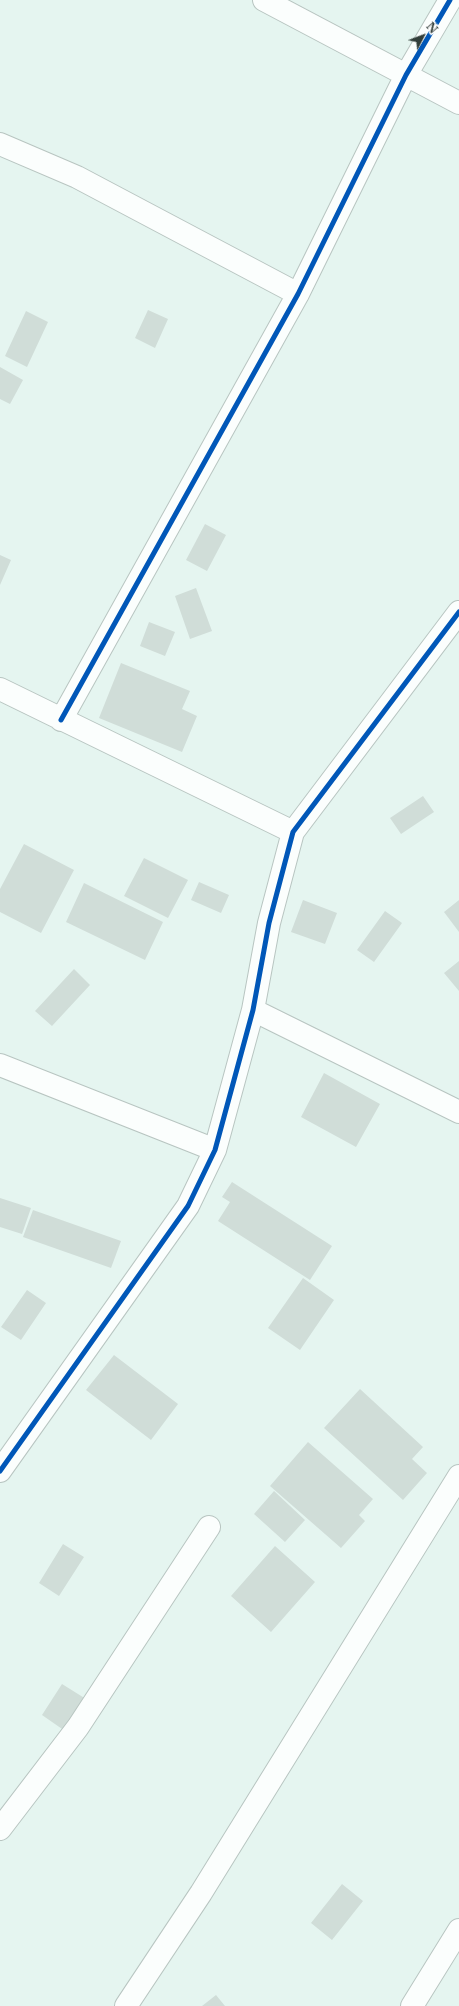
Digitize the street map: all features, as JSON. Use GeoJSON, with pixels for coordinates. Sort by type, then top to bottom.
{"type":"FeatureCollection","features":[{"type":"Feature","properties":{"kind":"street"},"geometry":{"type":"LineString","coordinates":[[264,0],[459,103]]}},
{"type":"Feature","properties":{"kind":"street"},"geometry":{"type":"LineString","coordinates":[[61,720],[298,294],[406,75],[450,0]]}},
{"type":"Feature","properties":{"kind":"street"},"geometry":{"type":"LineString","coordinates":[[0,144],[77,177],[298,294]]}},
{"type":"Feature","properties":{"kind":"street"},"geometry":{"type":"LineString","coordinates":[[2,1465],[188,1206],[216,1150],[253,1010],[269,923],[293,832],[459,612]]}},
{"type":"Feature","properties":{"kind":"street"},"geometry":{"type":"LineString","coordinates":[[0,689],[293,832]]}},
{"type":"Feature","properties":{"kind":"street"},"geometry":{"type":"LineString","coordinates":[[253,1010],[459,1112]]}},
{"type":"Feature","properties":{"kind":"street"},"geometry":{"type":"LineString","coordinates":[[0,1065],[216,1150]]}},
{"type":"Feature","properties":{"kind":"street"},"geometry":{"type":"LineString","coordinates":[[126,2006],[201,1893],[459,1476]]}},
{"type":"Feature","properties":{"kind":"street"},"geometry":{"type":"LineString","coordinates":[[0,1829],[78,1727],[209,1527]]}},
{"type":"Feature","properties":{"kind":"street"},"geometry":{"type":"LineString","coordinates":[[412,2006],[459,1930]]}},
{"type":"Feature","properties":{"kind":"building"},"geometry":{"type":"Polygon","coordinates":[[[148,310],[168,319],[155,348],[135,338],[148,310]]]}},
{"type":"Feature","properties":{"kind":"building"},"geometry":{"type":"Polygon","coordinates":[[[26,311],[48,322],[27,367],[5,356],[26,311]]]}},
{"type":"Feature","properties":{"kind":"building"},"geometry":{"type":"Polygon","coordinates":[[[0,367],[23,380],[10,404],[0,399],[0,367]]]}},
{"type":"Feature","properties":{"kind":"building"},"geometry":{"type":"Polygon","coordinates":[[[205,524],[226,535],[207,571],[186,560],[205,524]]]}},
{"type":"Feature","properties":{"kind":"building"},"geometry":{"type":"Polygon","coordinates":[[[0,555],[11,560],[0,585],[0,555]]]}},
{"type":"Feature","properties":{"kind":"building"},"geometry":{"type":"Polygon","coordinates":[[[196,588],[212,631],[190,639],[175,596],[196,588]]]}},
{"type":"Feature","properties":{"kind":"building"},"geometry":{"type":"Polygon","coordinates":[[[149,622],[175,632],[165,656],[140,646],[149,622]]]}},
{"type":"Feature","properties":{"kind":"building"},"geometry":{"type":"Polygon","coordinates":[[[121,663],[190,691],[182,709],[197,716],[182,752],[99,718],[121,663]]]}},
{"type":"Feature","properties":{"kind":"building"},"geometry":{"type":"Polygon","coordinates":[[[423,796],[434,812],[401,834],[390,818],[423,796]]]}},
{"type":"Feature","properties":{"kind":"building"},"geometry":{"type":"Polygon","coordinates":[[[24,844],[74,870],[41,933],[0,912],[0,889],[24,844]]]}},
{"type":"Feature","properties":{"kind":"building"},"geometry":{"type":"Polygon","coordinates":[[[144,858],[188,880],[168,918],[124,896],[144,858]]]}},
{"type":"Feature","properties":{"kind":"building"},"geometry":{"type":"Polygon","coordinates":[[[199,882],[229,895],[221,913],[191,900],[199,882]]]}},
{"type":"Feature","properties":{"kind":"building"},"geometry":{"type":"Polygon","coordinates":[[[84,883],[163,922],[145,960],[66,922],[84,883]]]}},
{"type":"Feature","properties":{"kind":"building"},"geometry":{"type":"Polygon","coordinates":[[[303,900],[337,913],[325,944],[291,932],[303,900]]]}},
{"type":"Feature","properties":{"kind":"building"},"geometry":{"type":"Polygon","coordinates":[[[459,900],[459,932],[444,912],[459,900]]]}},
{"type":"Feature","properties":{"kind":"building"},"geometry":{"type":"Polygon","coordinates":[[[385,911],[402,923],[374,962],[357,950],[385,911]]]}},
{"type":"Feature","properties":{"kind":"building"},"geometry":{"type":"Polygon","coordinates":[[[459,961],[459,991],[444,973],[459,961]]]}},
{"type":"Feature","properties":{"kind":"building"},"geometry":{"type":"Polygon","coordinates":[[[74,969],[90,985],[52,1026],[35,1011],[74,969]]]}},
{"type":"Feature","properties":{"kind":"building"},"geometry":{"type":"Polygon","coordinates":[[[324,1073],[380,1104],[356,1147],[301,1117],[324,1073]]]}},
{"type":"Feature","properties":{"kind":"building"},"geometry":{"type":"Polygon","coordinates":[[[232,1182],[332,1246],[310,1280],[218,1221],[230,1202],[222,1197],[232,1182]]]}},
{"type":"Feature","properties":{"kind":"building"},"geometry":{"type":"Polygon","coordinates":[[[0,1198],[31,1208],[22,1234],[0,1227],[0,1198]]]}},
{"type":"Feature","properties":{"kind":"building"},"geometry":{"type":"Polygon","coordinates":[[[33,1210],[121,1241],[111,1268],[23,1237],[33,1210]]]}},
{"type":"Feature","properties":{"kind":"building"},"geometry":{"type":"Polygon","coordinates":[[[303,1278],[334,1300],[300,1350],[268,1328],[303,1278]]]}},
{"type":"Feature","properties":{"kind":"building"},"geometry":{"type":"Polygon","coordinates":[[[27,1290],[46,1303],[21,1340],[1,1327],[27,1290]]]}},
{"type":"Feature","properties":{"kind":"building"},"geometry":{"type":"Polygon","coordinates":[[[114,1355],[178,1404],[151,1440],[86,1390],[114,1355]]]}},
{"type":"Feature","properties":{"kind":"building"},"geometry":{"type":"Polygon","coordinates":[[[360,1389],[423,1447],[412,1459],[427,1473],[403,1500],[324,1428],[360,1389]]]}},
{"type":"Feature","properties":{"kind":"building"},"geometry":{"type":"Polygon","coordinates":[[[308,1442],[373,1499],[359,1515],[365,1521],[341,1548],[270,1486],[308,1442]]]}},
{"type":"Feature","properties":{"kind":"building"},"geometry":{"type":"Polygon","coordinates":[[[274,1491],[305,1520],[285,1542],[254,1514],[274,1491]]]}},
{"type":"Feature","properties":{"kind":"building"},"geometry":{"type":"Polygon","coordinates":[[[63,1544],[84,1557],[59,1596],[39,1583],[63,1544]]]}},
{"type":"Feature","properties":{"kind":"building"},"geometry":{"type":"Polygon","coordinates":[[[275,1546],[315,1582],[271,1632],[231,1596],[275,1546]]]}},
{"type":"Feature","properties":{"kind":"building"},"geometry":{"type":"Polygon","coordinates":[[[62,1684],[86,1699],[65,1731],[42,1715],[62,1684]]]}},
{"type":"Feature","properties":{"kind":"building"},"geometry":{"type":"Polygon","coordinates":[[[342,1884],[363,1901],[332,1940],[311,1923],[342,1884]]]}},
{"type":"Feature","properties":{"kind":"building"},"geometry":{"type":"Polygon","coordinates":[[[216,1995],[225,2006],[202,2006],[216,1995]]]}},
{"type":"Feature","properties":{"kind":"cycle path"},"geometry":{"type":"LineString","coordinates":[[61,720],[298,294],[406,75],[450,0]]}},
{"type":"Feature","properties":{"kind":"cycle path"},"geometry":{"type":"LineString","coordinates":[[0,1471],[188,1206],[215,1150],[253,1010],[269,923],[293,832],[459,612]]}}]}
